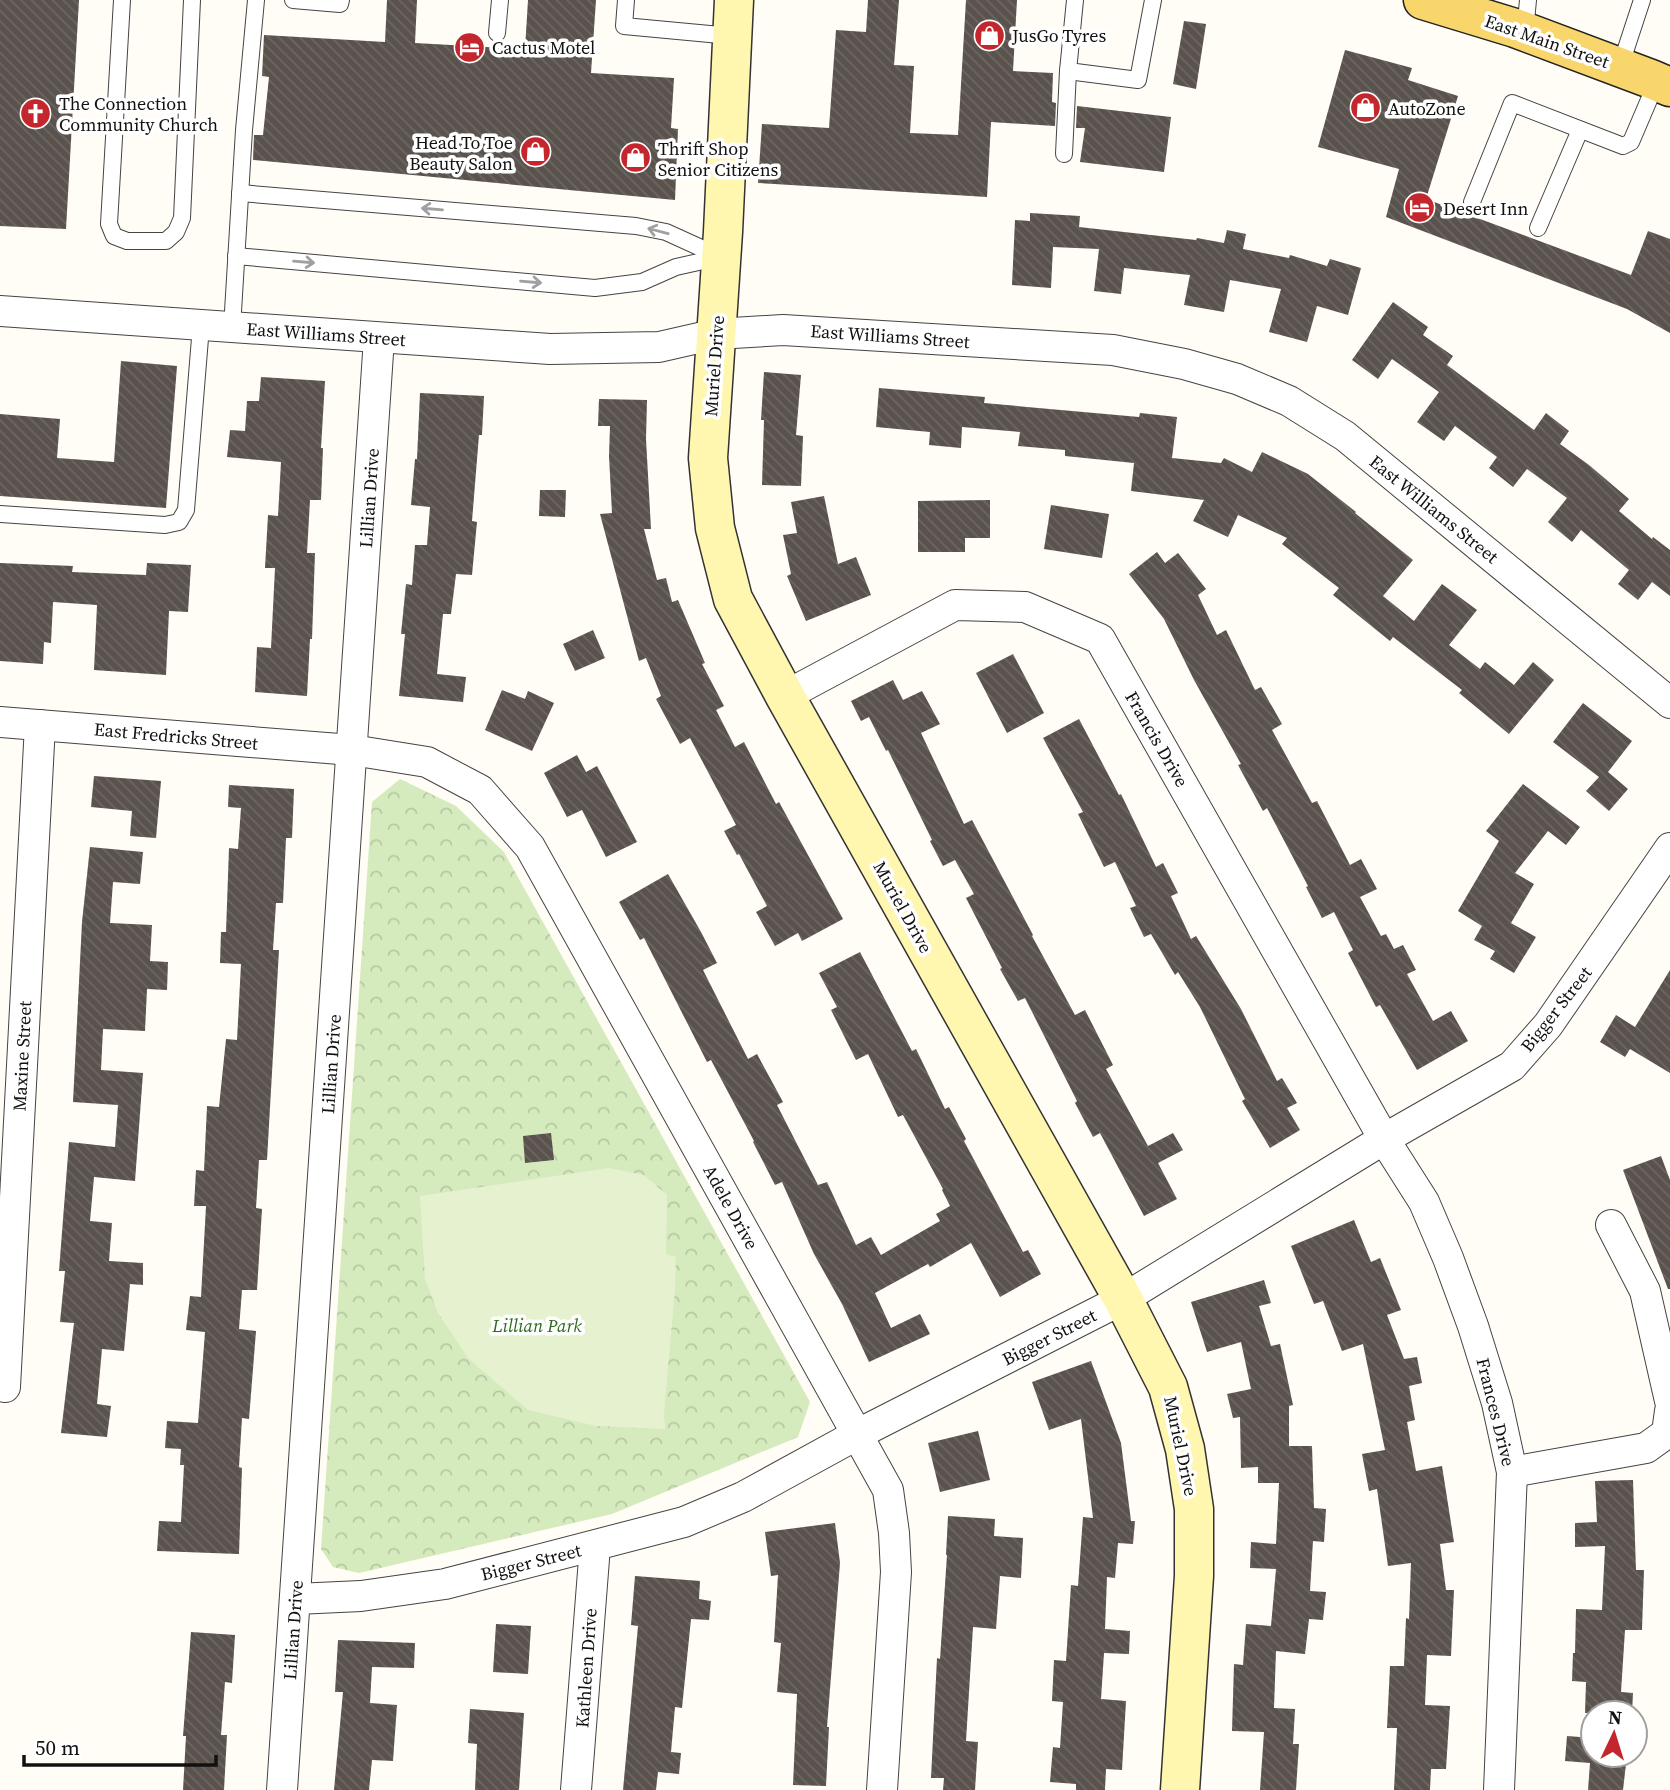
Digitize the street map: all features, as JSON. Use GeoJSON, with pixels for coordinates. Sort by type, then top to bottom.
{"type":"FeatureCollection","features":[{"type":"Feature","properties":{"kind":"main road","name":"East Main Street"},"geometry":{"type":"LineString","coordinates":[[1423,0],[1527,16],[1620,67],[1663,84]]}},
{"type":"Feature","properties":{"kind":"street","name":"Muriel Drive"},"geometry":{"type":"LineString","coordinates":[[733,18],[708,458],[715,527],[733,599],[1124,1299],[1168,1387],[1185,1449],[1194,1509],[1194,1576],[1180,1790]]}},
{"type":"Feature","properties":{"kind":"street","name":"East Williams Street"},"geometry":{"type":"LineString","coordinates":[[0,311],[550,349],[659,347],[716,334],[783,330],[1113,350],[1184,364],[1237,379],[1289,401],[1345,436],[1670,703]]}},
{"type":"Feature","properties":{"kind":"street","name":"Lillian Drive"},"geometry":{"type":"LineString","coordinates":[[282,1790],[379,338]]}},
{"type":"Feature","properties":{"kind":"street","name":"Francis Drive"},"geometry":{"type":"LineString","coordinates":[[785,696],[955,605],[1025,607],[1100,639],[1384,1139]]}},
{"type":"Feature","properties":{"kind":"street","name":"East Fredricks Street"},"geometry":{"type":"LineString","coordinates":[[0,722],[352,750]]}},
{"type":"Feature","properties":{"kind":"street","name":"Maxine Street"},"geometry":{"type":"LineString","coordinates":[[5,1387],[40,725]]}},
{"type":"Feature","properties":{"kind":"street","name":"Adele Drive"},"geometry":{"type":"LineString","coordinates":[[352,750],[427,762],[460,779],[480,790],[530,846],[888,1490],[896,1572],[882,1790]]}},
{"type":"Feature","properties":{"kind":"street","name":"Bigger Street"},"geometry":{"type":"LineString","coordinates":[[296,1599],[361,1596],[445,1584],[684,1522],[743,1497],[858,1434],[1124,1299],[1384,1139],[1512,1066],[1548,1025],[1670,848]]}},
{"type":"Feature","properties":{"kind":"street","name":"Frances Drive"},"geometry":{"type":"LineString","coordinates":[[1384,1139],[1424,1202],[1448,1258],[1497,1403],[1512,1472],[1499,1790]]}},
{"type":"Feature","properties":{"kind":"street"},"geometry":{"type":"LineString","coordinates":[[1611,1225],[1645,1291],[1670,1401]]}},
{"type":"Feature","properties":{"kind":"street"},"geometry":{"type":"LineString","coordinates":[[1512,1472],[1646,1448],[1667,1433],[1670,1411]]}},
{"type":"Feature","properties":{"kind":"street","name":"Kathleen Drive"},"geometry":{"type":"LineString","coordinates":[[576,1790],[595,1546]]}},
{"type":"Feature","properties":{"kind":"lane"},"geometry":{"type":"LineString","coordinates":[[122,0],[109,224],[114,236],[140,241],[166,241],[176,232],[182,218],[192,0]]}},
{"type":"Feature","properties":{"kind":"lane"},"geometry":{"type":"LineString","coordinates":[[232,328],[244,130],[256,0]]}},
{"type":"Feature","properties":{"kind":"lane"},"geometry":{"type":"LineString","coordinates":[[293,0],[340,2]]}},
{"type":"Feature","properties":{"kind":"lane"},"geometry":{"type":"LineString","coordinates":[[497,33],[500,0]]}},
{"type":"Feature","properties":{"kind":"lane"},"geometry":{"type":"LineString","coordinates":[[626,0],[624,26],[733,18]]}},
{"type":"Feature","properties":{"kind":"lane"},"geometry":{"type":"LineString","coordinates":[[1065,154],[1068,71],[1075,0]]}},
{"type":"Feature","properties":{"kind":"lane"},"geometry":{"type":"LineString","coordinates":[[1068,71],[1138,80],[1153,0]]}},
{"type":"Feature","properties":{"kind":"lane"},"geometry":{"type":"LineString","coordinates":[[1620,67],[1642,0]]}},
{"type":"Feature","properties":{"kind":"lane"},"geometry":{"type":"LineString","coordinates":[[1472,202],[1512,103],[1623,146],[1631,142],[1663,84]]}},
{"type":"Feature","properties":{"kind":"lane"},"geometry":{"type":"LineString","coordinates":[[1538,228],[1580,130]]}},
{"type":"Feature","properties":{"kind":"lane"},"geometry":{"type":"LineString","coordinates":[[240,193],[636,226],[666,232],[721,257]]}},
{"type":"Feature","properties":{"kind":"lane"},"geometry":{"type":"LineString","coordinates":[[236,256],[595,288],[642,282],[676,267],[721,257]]}},
{"type":"Feature","properties":{"kind":"lane"},"geometry":{"type":"LineString","coordinates":[[0,514],[165,526],[179,522],[186,510],[201,326]]}},
{"type":"Feature","properties":{"kind":"green space","name":"Lillian Park"},"geometry":{"type":"Polygon","coordinates":[[[400,779],[456,806],[504,852],[810,1402],[798,1437],[612,1514],[359,1573],[333,1567],[321,1549],[372,802],[400,779]]]}},
{"type":"Feature","properties":{"kind":"green space"},"geometry":{"type":"Polygon","coordinates":[[[609,1168],[644,1175],[667,1195],[666,1254],[676,1257],[665,1429],[596,1426],[528,1410],[468,1358],[438,1313],[425,1279],[420,1196],[609,1168]]]}},
{"type":"Feature","properties":{"kind":"building","name":"The Connection Community Church"},"geometry":{"type":"Polygon","coordinates":[[[0,0],[79,0],[66,229],[0,226],[0,0]]]}},
{"type":"Feature","properties":{"kind":"building"},"geometry":{"type":"Polygon","coordinates":[[[387,0],[417,0],[415,43],[525,49],[528,0],[596,0],[591,73],[674,78],[671,128],[678,129],[675,200],[253,160],[254,135],[263,135],[269,77],[262,76],[264,35],[385,42],[387,0]]]}},
{"type":"Feature","properties":{"kind":"building"},"geometry":{"type":"Polygon","coordinates":[[[868,0],[899,0],[894,65],[914,66],[910,133],[958,135],[966,0],[1017,0],[1013,71],[1053,73],[1055,126],[991,122],[987,197],[758,183],[762,124],[829,128],[836,30],[866,32],[868,0]]]}},
{"type":"Feature","properties":{"kind":"building"},"geometry":{"type":"Polygon","coordinates":[[[1184,21],[1206,24],[1196,89],[1173,84],[1184,21]]]}},
{"type":"Feature","properties":{"kind":"building","name":"Desert Inn"},"geometry":{"type":"Polygon","coordinates":[[[1345,50],[1412,68],[1408,80],[1458,96],[1426,199],[1631,275],[1648,231],[1670,239],[1670,333],[1627,309],[1386,217],[1399,169],[1318,147],[1345,50]]]}},
{"type":"Feature","properties":{"kind":"building"},"geometry":{"type":"Polygon","coordinates":[[[1077,106],[1171,117],[1164,172],[1080,162],[1085,128],[1076,128],[1077,106]]]}},
{"type":"Feature","properties":{"kind":"building"},"geometry":{"type":"Polygon","coordinates":[[[1030,213],[1080,216],[1079,227],[1224,243],[1227,230],[1246,234],[1243,249],[1289,258],[1290,255],[1327,266],[1330,259],[1361,268],[1348,315],[1317,306],[1307,342],[1269,332],[1281,289],[1230,280],[1224,312],[1184,305],[1190,275],[1124,268],[1121,294],[1094,291],[1099,249],[1053,247],[1051,288],[1012,285],[1015,220],[1030,221],[1030,213]]]}},
{"type":"Feature","properties":{"kind":"building"},"geometry":{"type":"Polygon","coordinates":[[[1393,302],[1428,327],[1423,335],[1453,356],[1447,365],[1534,430],[1546,413],[1569,431],[1560,444],[1629,499],[1619,511],[1652,539],[1653,537],[1670,550],[1670,596],[1652,582],[1638,600],[1618,584],[1629,570],[1581,530],[1572,542],[1548,522],[1567,498],[1527,469],[1513,487],[1489,468],[1497,457],[1455,426],[1444,441],[1417,422],[1439,392],[1392,359],[1378,379],[1352,360],[1393,302]]]}},
{"type":"Feature","properties":{"kind":"building"},"geometry":{"type":"Polygon","coordinates":[[[121,361],[177,366],[166,508],[0,496],[0,414],[60,419],[57,458],[114,462],[121,361]]]}},
{"type":"Feature","properties":{"kind":"building"},"geometry":{"type":"Polygon","coordinates":[[[764,372],[801,375],[796,435],[803,436],[801,486],[762,485],[764,420],[761,420],[764,372]]]}},
{"type":"Feature","properties":{"kind":"building"},"geometry":{"type":"Polygon","coordinates":[[[261,377],[325,381],[321,500],[310,500],[307,553],[315,553],[307,696],[255,692],[257,647],[271,648],[275,568],[265,568],[268,515],[278,516],[281,462],[227,457],[230,430],[245,431],[247,401],[259,401],[261,377]]]}},
{"type":"Feature","properties":{"kind":"building"},"geometry":{"type":"Polygon","coordinates":[[[879,388],[985,397],[984,403],[1139,417],[1140,413],[1177,417],[1172,458],[1221,463],[1224,458],[1252,472],[1262,452],[1308,474],[1413,560],[1383,596],[1414,621],[1442,584],[1477,610],[1449,645],[1480,669],[1485,662],[1514,685],[1533,662],[1554,680],[1509,734],[1459,693],[1462,690],[1393,637],[1390,641],[1333,595],[1339,588],[1282,544],[1287,538],[1238,515],[1228,537],[1193,521],[1204,500],[1131,491],[1134,463],[1065,456],[1065,450],[1018,446],[1020,432],[962,427],[961,448],[929,445],[930,432],[876,427],[879,388]]]}},
{"type":"Feature","properties":{"kind":"building"},"geometry":{"type":"Polygon","coordinates":[[[420,393],[484,396],[472,521],[477,522],[472,575],[456,574],[451,614],[443,614],[437,674],[466,677],[463,702],[399,696],[405,634],[401,634],[406,584],[412,585],[415,545],[427,545],[430,507],[411,505],[417,459],[420,393]]]}},
{"type":"Feature","properties":{"kind":"building"},"geometry":{"type":"Polygon","coordinates":[[[599,399],[647,400],[646,439],[651,529],[644,529],[657,580],[666,578],[672,602],[678,600],[705,663],[702,664],[724,706],[716,710],[735,747],[744,742],[776,804],[779,802],[843,919],[802,941],[798,933],[775,946],[756,912],[767,906],[724,831],[736,825],[690,738],[680,744],[656,699],[661,696],[646,658],[639,661],[600,514],[612,513],[610,426],[598,426],[599,399]]]}},
{"type":"Feature","properties":{"kind":"building"},"geometry":{"type":"Polygon","coordinates":[[[540,490],[566,490],[565,517],[539,516],[540,490]]]}},
{"type":"Feature","properties":{"kind":"building"},"geometry":{"type":"Polygon","coordinates":[[[824,496],[838,564],[856,557],[871,595],[806,621],[787,576],[791,574],[783,535],[797,533],[791,502],[824,496]]]}},
{"type":"Feature","properties":{"kind":"building"},"geometry":{"type":"Polygon","coordinates":[[[990,500],[990,538],[965,538],[965,552],[918,552],[918,501],[990,500]]]}},
{"type":"Feature","properties":{"kind":"building"},"geometry":{"type":"Polygon","coordinates":[[[1051,505],[1109,514],[1102,558],[1044,549],[1051,505]]]}},
{"type":"Feature","properties":{"kind":"building"},"geometry":{"type":"Polygon","coordinates":[[[1157,552],[1165,563],[1178,553],[1206,589],[1198,595],[1217,635],[1226,630],[1255,690],[1261,687],[1282,724],[1272,730],[1312,803],[1317,801],[1350,865],[1361,859],[1377,889],[1360,897],[1381,936],[1386,934],[1394,949],[1403,945],[1416,970],[1407,974],[1433,1021],[1451,1011],[1468,1041],[1417,1070],[1380,1005],[1376,1007],[1348,953],[1353,950],[1334,912],[1322,918],[1267,808],[1263,811],[1238,765],[1241,764],[1194,680],[1164,619],[1129,574],[1157,552]]]}},
{"type":"Feature","properties":{"kind":"building"},"geometry":{"type":"Polygon","coordinates":[[[0,563],[73,566],[72,572],[146,575],[147,563],[191,565],[188,612],[169,611],[166,675],[94,670],[97,605],[53,602],[51,643],[44,642],[43,664],[0,661],[0,563]]]}},
{"type":"Feature","properties":{"kind":"building"},"geometry":{"type":"Polygon","coordinates":[[[593,630],[605,658],[575,671],[563,644],[593,630]]]}},
{"type":"Feature","properties":{"kind":"building"},"geometry":{"type":"Polygon","coordinates":[[[1013,654],[1044,713],[1007,733],[976,673],[1013,654]]]}},
{"type":"Feature","properties":{"kind":"building"},"geometry":{"type":"Polygon","coordinates":[[[893,680],[903,700],[922,691],[940,724],[921,733],[964,824],[972,820],[1075,1015],[1085,1010],[1113,1065],[1106,1069],[1148,1146],[1173,1133],[1183,1150],[1158,1163],[1177,1199],[1144,1216],[1100,1133],[1093,1137],[1025,998],[1018,1001],[1000,969],[1002,968],[966,898],[974,894],[955,860],[943,866],[888,750],[886,751],[869,717],[861,721],[851,701],[893,680]]]}},
{"type":"Feature","properties":{"kind":"building"},"geometry":{"type":"Polygon","coordinates":[[[502,690],[525,699],[528,691],[554,703],[532,751],[485,730],[502,690]]]}},
{"type":"Feature","properties":{"kind":"building"},"geometry":{"type":"Polygon","coordinates":[[[1583,703],[1632,741],[1608,772],[1628,789],[1609,811],[1586,791],[1599,777],[1553,742],[1583,703]]]}},
{"type":"Feature","properties":{"kind":"building"},"geometry":{"type":"Polygon","coordinates":[[[1079,719],[1119,795],[1121,794],[1156,867],[1163,863],[1178,893],[1171,896],[1191,939],[1196,936],[1241,1009],[1277,1081],[1282,1078],[1297,1103],[1287,1108],[1300,1130],[1270,1148],[1242,1101],[1245,1099],[1200,1007],[1178,972],[1175,975],[1151,934],[1144,937],[1130,908],[1136,906],[1115,862],[1104,867],[1078,814],[1083,812],[1043,738],[1079,719]]]}},
{"type":"Feature","properties":{"kind":"building"},"geometry":{"type":"Polygon","coordinates":[[[577,755],[586,772],[597,766],[637,842],[606,857],[582,810],[567,817],[544,773],[577,755]]]}},
{"type":"Feature","properties":{"kind":"building"},"geometry":{"type":"Polygon","coordinates":[[[94,776],[161,781],[156,838],[130,836],[132,811],[91,807],[94,776]]]}},
{"type":"Feature","properties":{"kind":"building"},"geometry":{"type":"Polygon","coordinates":[[[1523,784],[1580,827],[1566,845],[1548,831],[1515,873],[1534,884],[1511,923],[1536,937],[1514,973],[1490,959],[1495,951],[1474,940],[1482,926],[1458,911],[1499,841],[1486,831],[1523,784]]]}},
{"type":"Feature","properties":{"kind":"building"},"geometry":{"type":"Polygon","coordinates":[[[229,785],[294,789],[292,838],[286,838],[283,903],[276,903],[273,950],[279,950],[267,1160],[259,1160],[256,1208],[262,1209],[257,1290],[242,1290],[239,1329],[256,1331],[249,1419],[242,1418],[239,1554],[157,1551],[159,1521],[181,1522],[184,1465],[180,1465],[181,1449],[165,1448],[167,1421],[198,1423],[205,1332],[186,1330],[190,1296],[201,1297],[206,1206],[194,1206],[196,1170],[204,1171],[207,1106],[219,1107],[226,1039],[237,1040],[241,964],[220,963],[221,932],[226,932],[229,848],[238,849],[241,808],[228,807],[229,785]]]}},
{"type":"Feature","properties":{"kind":"building"},"geometry":{"type":"Polygon","coordinates":[[[90,847],[143,852],[140,884],[113,882],[110,923],[152,925],[150,961],[168,962],[167,990],[147,989],[145,1031],[103,1029],[101,1070],[143,1073],[135,1181],[94,1177],[90,1221],[112,1223],[109,1261],[143,1263],[143,1285],[130,1284],[124,1351],[102,1349],[97,1404],[111,1406],[107,1437],[61,1433],[74,1323],[60,1322],[65,1271],[59,1271],[69,1142],[115,1147],[118,1105],[73,1102],[82,922],[90,847]]]}},
{"type":"Feature","properties":{"kind":"building"},"geometry":{"type":"Polygon","coordinates":[[[668,874],[717,963],[703,970],[748,1059],[757,1054],[783,1102],[777,1105],[818,1185],[827,1182],[856,1245],[871,1237],[881,1255],[940,1221],[936,1214],[950,1206],[903,1115],[898,1117],[868,1054],[856,1060],[831,1010],[837,1007],[819,973],[860,952],[912,1051],[916,1049],[945,1109],[949,1107],[1023,1252],[1028,1250],[1041,1274],[1000,1297],[971,1243],[930,1267],[928,1264],[875,1293],[891,1328],[920,1314],[930,1334],[869,1362],[842,1304],[814,1254],[782,1182],[775,1185],[711,1060],[707,1062],[644,938],[640,940],[619,902],[668,874]]]}},
{"type":"Feature","properties":{"kind":"building"},"geometry":{"type":"Polygon","coordinates":[[[1670,970],[1670,1073],[1630,1049],[1625,1057],[1600,1042],[1616,1015],[1635,1027],[1670,970]]]}},
{"type":"Feature","properties":{"kind":"building"},"geometry":{"type":"Polygon","coordinates":[[[551,1133],[554,1160],[525,1163],[523,1136],[551,1133]]]}},
{"type":"Feature","properties":{"kind":"building"},"geometry":{"type":"Polygon","coordinates":[[[1661,1156],[1670,1180],[1670,1289],[1623,1170],[1661,1156]]]}},
{"type":"Feature","properties":{"kind":"building"},"geometry":{"type":"Polygon","coordinates":[[[1354,1220],[1371,1262],[1380,1258],[1401,1310],[1387,1315],[1404,1359],[1417,1357],[1422,1383],[1409,1386],[1415,1420],[1407,1422],[1416,1471],[1442,1466],[1454,1542],[1440,1544],[1446,1590],[1454,1590],[1451,1656],[1427,1655],[1425,1705],[1450,1706],[1446,1769],[1431,1769],[1430,1790],[1394,1790],[1397,1728],[1387,1728],[1390,1666],[1404,1666],[1411,1563],[1388,1566],[1377,1489],[1369,1491],[1362,1454],[1385,1450],[1363,1344],[1342,1351],[1323,1301],[1314,1304],[1291,1246],[1354,1220]]]}},
{"type":"Feature","properties":{"kind":"building"},"geometry":{"type":"Polygon","coordinates":[[[1264,1280],[1271,1303],[1259,1306],[1271,1346],[1280,1344],[1293,1405],[1289,1406],[1289,1446],[1312,1446],[1314,1508],[1326,1509],[1324,1542],[1313,1541],[1310,1591],[1326,1592],[1323,1620],[1309,1619],[1305,1654],[1276,1651],[1274,1708],[1295,1709],[1293,1744],[1299,1744],[1296,1790],[1260,1790],[1264,1732],[1232,1731],[1234,1664],[1243,1665],[1246,1624],[1271,1626],[1276,1569],[1250,1568],[1251,1542],[1276,1544],[1279,1483],[1258,1483],[1258,1467],[1241,1468],[1240,1417],[1233,1418],[1227,1394],[1251,1389],[1241,1342],[1207,1352],[1191,1302],[1264,1280]]]}},
{"type":"Feature","properties":{"kind":"building"},"geometry":{"type":"Polygon","coordinates":[[[1091,1361],[1121,1443],[1131,1521],[1135,1521],[1133,1544],[1118,1543],[1115,1578],[1107,1577],[1105,1629],[1130,1631],[1129,1654],[1104,1653],[1101,1699],[1126,1701],[1122,1770],[1106,1769],[1105,1790],[1076,1790],[1076,1784],[1050,1782],[1053,1747],[1060,1748],[1063,1702],[1052,1701],[1054,1660],[1066,1661],[1071,1585],[1078,1586],[1083,1517],[1093,1518],[1081,1419],[1049,1430],[1032,1382],[1091,1361]]]}},
{"type":"Feature","properties":{"kind":"building"},"geometry":{"type":"Polygon","coordinates":[[[978,1431],[990,1480],[940,1492],[928,1443],[978,1431]]]}},
{"type":"Feature","properties":{"kind":"building"},"geometry":{"type":"Polygon","coordinates":[[[1633,1480],[1636,1570],[1644,1570],[1642,1630],[1625,1630],[1621,1692],[1633,1693],[1633,1699],[1585,1699],[1586,1682],[1572,1681],[1576,1609],[1602,1610],[1605,1546],[1575,1547],[1575,1523],[1597,1522],[1595,1481],[1633,1480]]]}},
{"type":"Feature","properties":{"kind":"building"},"geometry":{"type":"Polygon","coordinates":[[[948,1516],[995,1519],[994,1536],[1023,1538],[1021,1578],[1000,1576],[996,1629],[973,1627],[966,1741],[978,1742],[975,1790],[943,1790],[944,1778],[931,1778],[948,1516]]]}},
{"type":"Feature","properties":{"kind":"building"},"geometry":{"type":"Polygon","coordinates":[[[835,1523],[840,1563],[827,1727],[826,1786],[793,1785],[797,1694],[777,1692],[781,1643],[774,1642],[778,1575],[771,1576],[765,1532],[835,1523]]]}},
{"type":"Feature","properties":{"kind":"building"},"geometry":{"type":"Polygon","coordinates":[[[635,1576],[700,1581],[699,1599],[711,1601],[709,1620],[691,1619],[682,1708],[675,1707],[671,1752],[681,1753],[679,1774],[658,1772],[656,1790],[623,1790],[638,1626],[631,1625],[635,1576]]]}},
{"type":"Feature","properties":{"kind":"building"},"geometry":{"type":"Polygon","coordinates":[[[496,1624],[531,1626],[528,1674],[493,1672],[496,1624]]]}},
{"type":"Feature","properties":{"kind":"building"},"geometry":{"type":"Polygon","coordinates":[[[191,1632],[235,1635],[232,1683],[225,1682],[221,1735],[227,1735],[224,1790],[183,1790],[186,1736],[183,1736],[191,1632]]]}},
{"type":"Feature","properties":{"kind":"building"},"geometry":{"type":"Polygon","coordinates":[[[338,1640],[415,1643],[414,1668],[372,1667],[370,1703],[397,1705],[393,1761],[372,1760],[369,1790],[334,1790],[343,1692],[335,1692],[338,1640]]]}},
{"type":"Feature","properties":{"kind":"building"},"geometry":{"type":"Polygon","coordinates":[[[470,1709],[524,1713],[519,1790],[475,1790],[477,1744],[468,1743],[470,1709]]]}},
{"type":"Feature","properties":{"kind":"building"},"geometry":{"type":"Polygon","coordinates":[[[1567,1736],[1579,1737],[1579,1762],[1565,1761],[1567,1736]]]}},
{"type":"Feature","properties":{"kind":"building"},"geometry":{"type":"Polygon","coordinates":[[[1590,1769],[1625,1769],[1623,1790],[1588,1790],[1590,1769]]]}},
{"type":"Feature","properties":{"kind":"place","name":"JusGo Tyres"},"geometry":{"type":"Point","coordinates":[989,35]}},
{"type":"Feature","properties":{"kind":"place","name":"Cactus Motel"},"geometry":{"type":"Point","coordinates":[469,47]}},
{"type":"Feature","properties":{"kind":"place","name":"AutoZone"},"geometry":{"type":"Point","coordinates":[1365,108]}},
{"type":"Feature","properties":{"kind":"place","name":"The Connection Community Church"},"geometry":{"type":"Point","coordinates":[36,113]}},
{"type":"Feature","properties":{"kind":"place","name":"Head To Toe Beauty Salon"},"geometry":{"type":"Point","coordinates":[536,152]}},
{"type":"Feature","properties":{"kind":"place","name":"Thrift Shop Senior Citizens"},"geometry":{"type":"Point","coordinates":[635,158]}},
{"type":"Feature","properties":{"kind":"place","name":"Desert Inn"},"geometry":{"type":"Point","coordinates":[1420,208]}}]}
